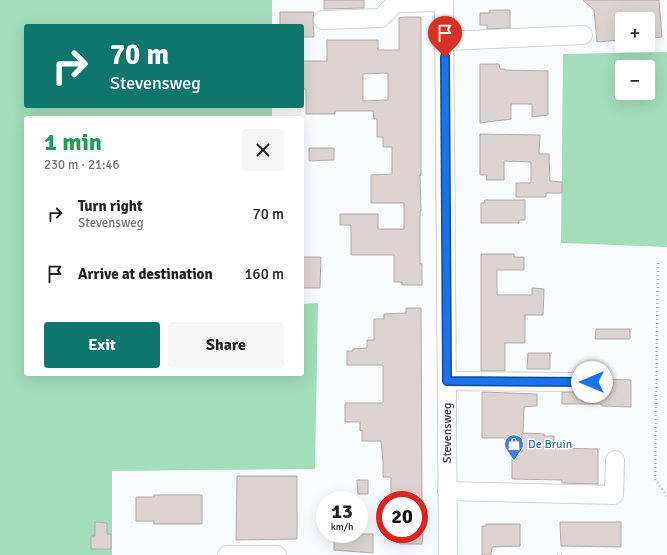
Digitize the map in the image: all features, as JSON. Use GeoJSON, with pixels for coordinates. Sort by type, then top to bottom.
{"type":"FeatureCollection","features":[{"type":"Feature","properties":{"kind":"street"},"geometry":{"type":"LineString","coordinates":[[323,20],[381,18],[394,3],[444,1]]}},
{"type":"Feature","properties":{"kind":"street","name":"Stevensweg"},"geometry":{"type":"LineString","coordinates":[[444,1],[448,555]]}},
{"type":"Feature","properties":{"kind":"street"},"geometry":{"type":"LineString","coordinates":[[445,41],[583,35]]}},
{"type":"Feature","properties":{"kind":"street"},"geometry":{"type":"LineString","coordinates":[[447,381],[592,382]]}},
{"type":"Feature","properties":{"kind":"street"},"geometry":{"type":"LineString","coordinates":[[447,491],[614,495],[615,460]]}},
{"type":"Feature","properties":{"kind":"street"},"geometry":{"type":"LineString","coordinates":[[227,555],[277,555]]}},
{"type":"Feature","properties":{"kind":"path"},"geometry":{"type":"LineString","coordinates":[[658,263],[655,479],[667,496]]}},
{"type":"Feature","properties":{"kind":"path"},"geometry":{"type":"LineString","coordinates":[[557,555],[565,555]]}},
{"type":"Feature","properties":{"kind":"green space"},"geometry":{"type":"Polygon","coordinates":[[[0,0],[272,0],[272,24],[24,24],[24,108],[272,108],[272,116],[24,116],[24,376],[304,376],[304,304],[318,303],[315,469],[112,471],[112,555],[0,555],[0,0]]]}},
{"type":"Feature","properties":{"kind":"green space"},"geometry":{"type":"Polygon","coordinates":[[[667,52],[667,247],[561,243],[563,54],[667,52]]]}},
{"type":"Feature","properties":{"kind":"building"},"geometry":{"type":"Polygon","coordinates":[[[324,0],[364,0],[364,8],[324,9],[324,0]]]}},
{"type":"Feature","properties":{"kind":"building"},"geometry":{"type":"Polygon","coordinates":[[[583,0],[659,0],[662,37],[655,38],[655,12],[615,12],[615,41],[597,42],[594,10],[583,0]]]}},
{"type":"Feature","properties":{"kind":"building"},"geometry":{"type":"Polygon","coordinates":[[[490,10],[510,10],[510,28],[487,29],[487,25],[480,25],[480,13],[490,13],[490,10]]]}},
{"type":"Feature","properties":{"kind":"building"},"geometry":{"type":"Polygon","coordinates":[[[280,12],[314,12],[314,37],[304,37],[304,24],[280,24],[280,12]]]}},
{"type":"Feature","properties":{"kind":"building"},"geometry":{"type":"Polygon","coordinates":[[[421,17],[420,264],[422,264],[422,285],[402,285],[402,282],[394,282],[394,255],[351,255],[351,225],[340,225],[340,214],[378,214],[378,229],[404,229],[404,203],[371,203],[371,175],[392,174],[392,147],[383,147],[383,137],[377,137],[377,119],[374,119],[373,111],[335,111],[335,114],[306,114],[304,61],[327,61],[327,40],[378,40],[378,50],[399,50],[399,18],[421,17]],[[388,73],[363,74],[363,101],[388,100],[388,73]]]}},
{"type":"Feature","properties":{"kind":"building"},"geometry":{"type":"Polygon","coordinates":[[[480,64],[499,64],[500,69],[505,70],[548,71],[548,115],[532,117],[532,104],[511,104],[511,119],[480,123],[480,64]]]}},
{"type":"Feature","properties":{"kind":"building"},"geometry":{"type":"Polygon","coordinates":[[[480,134],[540,135],[539,154],[549,154],[550,181],[562,182],[562,193],[546,193],[546,197],[516,197],[516,183],[531,183],[531,162],[504,161],[504,180],[486,180],[487,175],[480,175],[480,134]]]}},
{"type":"Feature","properties":{"kind":"building"},"geometry":{"type":"Polygon","coordinates":[[[309,148],[334,148],[334,160],[309,161],[309,148]]]}},
{"type":"Feature","properties":{"kind":"building"},"geometry":{"type":"Polygon","coordinates":[[[485,200],[525,200],[525,220],[519,220],[519,223],[481,223],[481,203],[484,203],[485,200]]]}},
{"type":"Feature","properties":{"kind":"building"},"geometry":{"type":"Polygon","coordinates":[[[481,254],[514,254],[514,257],[524,257],[524,270],[497,270],[497,295],[532,295],[532,288],[544,289],[543,315],[525,315],[525,343],[505,343],[505,371],[481,371],[481,254]]]}},
{"type":"Feature","properties":{"kind":"building"},"geometry":{"type":"Polygon","coordinates":[[[304,257],[321,257],[320,288],[304,288],[304,257]]]}},
{"type":"Feature","properties":{"kind":"building"},"geometry":{"type":"Polygon","coordinates":[[[406,308],[421,308],[422,491],[391,491],[391,477],[383,477],[381,441],[362,441],[360,422],[345,422],[345,403],[383,403],[383,365],[347,365],[347,351],[367,348],[367,340],[374,340],[374,319],[384,319],[384,314],[406,313],[406,308]]]}},
{"type":"Feature","properties":{"kind":"building"},"geometry":{"type":"Polygon","coordinates":[[[596,329],[630,329],[630,339],[595,339],[596,329]]]}},
{"type":"Feature","properties":{"kind":"building"},"geometry":{"type":"Polygon","coordinates":[[[528,353],[550,353],[550,369],[527,369],[528,353]]]}},
{"type":"Feature","properties":{"kind":"building"},"geometry":{"type":"Polygon","coordinates":[[[602,379],[631,380],[631,407],[602,406],[602,404],[562,404],[562,392],[597,391],[601,387],[602,379]]]}},
{"type":"Feature","properties":{"kind":"building"},"geometry":{"type":"Polygon","coordinates":[[[482,392],[537,394],[537,406],[524,407],[523,433],[554,436],[554,448],[598,449],[598,484],[562,483],[562,480],[512,479],[512,438],[482,438],[482,392]]]}},
{"type":"Feature","properties":{"kind":"building"},"geometry":{"type":"Polygon","coordinates":[[[237,476],[297,476],[297,539],[236,540],[237,476]]]}},
{"type":"Feature","properties":{"kind":"building"},"geometry":{"type":"Polygon","coordinates":[[[357,480],[368,480],[368,491],[358,491],[357,480]]]}},
{"type":"Feature","properties":{"kind":"building"},"geometry":{"type":"Polygon","coordinates":[[[154,495],[202,495],[202,524],[154,524],[154,521],[136,521],[136,497],[154,497],[154,495]]]}},
{"type":"Feature","properties":{"kind":"building"},"geometry":{"type":"Polygon","coordinates":[[[95,522],[107,523],[107,534],[111,534],[111,549],[91,549],[91,536],[95,536],[95,522]]]}},
{"type":"Feature","properties":{"kind":"building"},"geometry":{"type":"Polygon","coordinates":[[[560,522],[621,522],[621,547],[561,546],[560,522]]]}},
{"type":"Feature","properties":{"kind":"building"},"geometry":{"type":"Polygon","coordinates":[[[486,524],[520,524],[520,546],[492,547],[491,555],[482,555],[482,526],[486,526],[486,524]]]}},
{"type":"Feature","properties":{"kind":"building"},"geometry":{"type":"Polygon","coordinates":[[[368,534],[373,534],[373,553],[334,550],[334,543],[368,543],[368,534]]]}},
{"type":"Feature","properties":{"kind":"building"},"geometry":{"type":"Polygon","coordinates":[[[400,543],[422,543],[422,544],[400,543]]]}},
{"type":"Feature","properties":{"kind":"place","name":"De Bruin"},"geometry":{"type":"Point","coordinates":[514,461]}},
{"type":"Feature","properties":{"kind":"route"},"geometry":{"type":"LineString","coordinates":[[445,57],[447,381],[592,382]]}}]}
